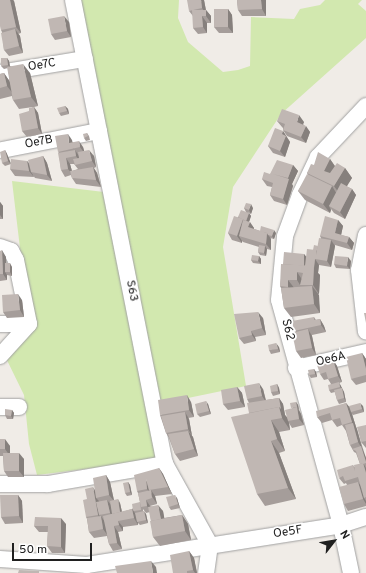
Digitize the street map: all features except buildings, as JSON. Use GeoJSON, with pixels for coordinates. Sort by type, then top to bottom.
{"type":"FeatureCollection","features":[{"type":"Feature","properties":{"kind":"street","name":"S63"},"geometry":{"type":"LineString","coordinates":[[73,0],[164,464],[210,545]]}},
{"type":"Feature","properties":{"kind":"street","name":"Oe7C"},"geometry":{"type":"LineString","coordinates":[[0,73],[85,59]]}},
{"type":"Feature","properties":{"kind":"street","name":"S62"},"geometry":{"type":"LineString","coordinates":[[351,573],[342,525],[296,368],[279,300],[285,236],[318,157],[366,106]]}},
{"type":"Feature","properties":{"kind":"street","name":"Oe7B"},"geometry":{"type":"LineString","coordinates":[[2,150],[99,131]]}},
{"type":"Feature","properties":{"kind":"street"},"geometry":{"type":"LineString","coordinates":[[366,235],[359,270],[366,332]]}},
{"type":"Feature","properties":{"kind":"street"},"geometry":{"type":"LineString","coordinates":[[0,247],[11,251],[16,260],[29,324]]}},
{"type":"Feature","properties":{"kind":"street"},"geometry":{"type":"LineString","coordinates":[[0,324],[29,324]]}},
{"type":"Feature","properties":{"kind":"street"},"geometry":{"type":"LineString","coordinates":[[0,356],[29,324]]}},
{"type":"Feature","properties":{"kind":"street","name":"Oe6A"},"geometry":{"type":"LineString","coordinates":[[296,368],[366,352]]}},
{"type":"Feature","properties":{"kind":"street"},"geometry":{"type":"LineString","coordinates":[[0,407],[19,407]]}},
{"type":"Feature","properties":{"kind":"street"},"geometry":{"type":"LineString","coordinates":[[0,484],[48,484],[164,464]]}},
{"type":"Feature","properties":{"kind":"street","name":"Oe5F"},"geometry":{"type":"LineString","coordinates":[[4,563],[73,568],[342,525],[366,517]]}},
{"type":"Feature","properties":{"kind":"street"},"geometry":{"type":"LineString","coordinates":[[206,573],[210,545]]}},
{"type":"Feature","properties":{"kind":"green space"},"geometry":{"type":"Polygon","coordinates":[[[80,0],[179,0],[178,18],[188,42],[223,72],[238,70],[250,66],[251,17],[294,19],[300,9],[320,5],[325,0],[362,0],[358,4],[366,11],[366,38],[281,114],[233,187],[223,247],[246,386],[159,404],[80,0]]]}},
{"type":"Feature","properties":{"kind":"green space"},"geometry":{"type":"Polygon","coordinates":[[[12,181],[104,192],[158,460],[37,475],[29,444],[24,395],[3,352],[29,324],[12,181]]]}}]}
